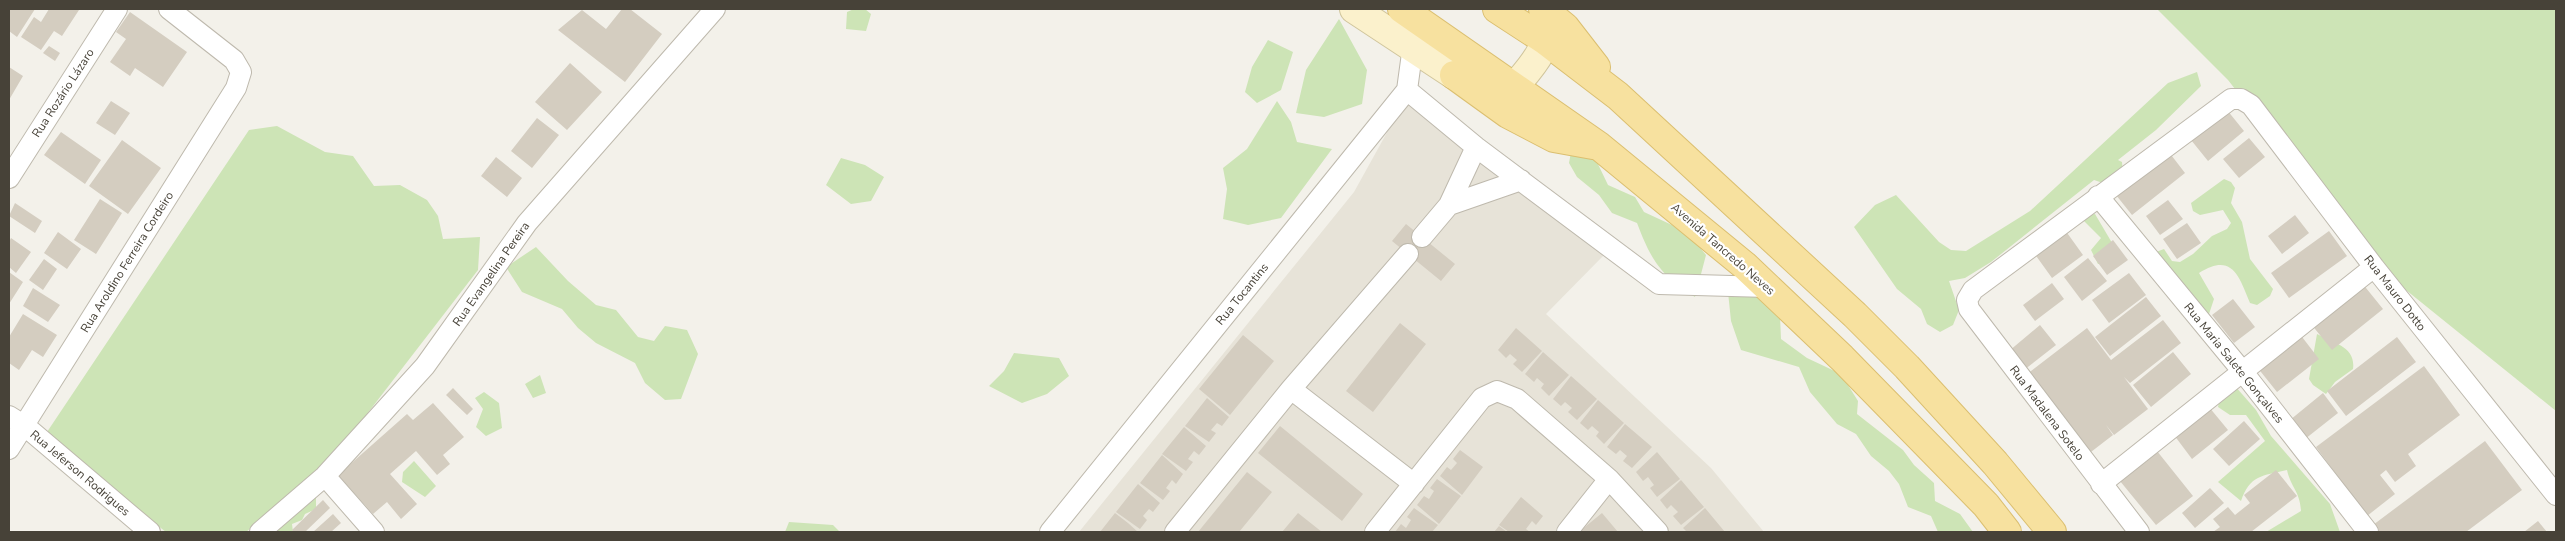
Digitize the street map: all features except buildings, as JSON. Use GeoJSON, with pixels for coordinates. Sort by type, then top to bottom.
{"type":"FeatureCollection","features":[{"type":"Feature","properties":{"kind":"main road"},"geometry":{"type":"LineString","coordinates":[[1354,9],[1413,46],[1508,114],[1554,138],[1599,146]]}},
{"type":"Feature","properties":{"kind":"main road","name":"Avenida Tancredo Neves"},"geometry":{"type":"LineString","coordinates":[[1402,9],[1599,146],[1674,206],[1768,287],[1842,358],[1979,498],[2007,532]]}},
{"type":"Feature","properties":{"kind":"main road"},"geometry":{"type":"LineString","coordinates":[[1497,9],[1546,41],[1618,96],[1855,315],[1907,367],[1995,463],[2052,532]]}},
{"type":"Feature","properties":{"kind":"main road"},"geometry":{"type":"LineString","coordinates":[[1454,74],[1477,82],[1515,86],[1535,62],[1546,41],[1547,27],[1543,9]]}},
{"type":"Feature","properties":{"kind":"main road"},"geometry":{"type":"LineString","coordinates":[[1543,9],[1565,27],[1618,96]]}},
{"type":"Feature","properties":{"kind":"street","name":"Rua Rozário Lázaro"},"geometry":{"type":"LineString","coordinates":[[9,178],[117,9]]}},
{"type":"Feature","properties":{"kind":"street","name":"Rua Aroldino Ferreira Cordeiro"},"geometry":{"type":"LineString","coordinates":[[9,449],[17,421],[236,88],[241,72],[234,60],[169,9]]}},
{"type":"Feature","properties":{"kind":"street","name":"Rua Evangelina Pereira"},"geometry":{"type":"LineString","coordinates":[[260,532],[325,476],[425,366],[527,223],[715,9]]}},
{"type":"Feature","properties":{"kind":"street"},"geometry":{"type":"LineString","coordinates":[[1413,46],[1407,90],[1476,147],[1659,284],[1768,287]]}},
{"type":"Feature","properties":{"kind":"street","name":"Rua Tocantins"},"geometry":{"type":"LineString","coordinates":[[1050,532],[1407,90]]}},
{"type":"Feature","properties":{"kind":"street","name":"Rua Mauro Dotto"},"geometry":{"type":"LineString","coordinates":[[2098,196],[2231,99],[2241,99],[2251,105],[2374,267],[2556,495]]}},
{"type":"Feature","properties":{"kind":"street"},"geometry":{"type":"LineString","coordinates":[[1422,237],[1450,204],[1476,147]]}},
{"type":"Feature","properties":{"kind":"street"},"geometry":{"type":"LineString","coordinates":[[1450,204],[1521,180]]}},
{"type":"Feature","properties":{"kind":"street","name":"Rua Madalena Sotelo"},"geometry":{"type":"LineString","coordinates":[[2098,196],[1973,290],[1967,300],[1969,309],[2139,532]]}},
{"type":"Feature","properties":{"kind":"street","name":"Rua Maria Salete Gonçalves"},"geometry":{"type":"LineString","coordinates":[[2098,196],[2243,372],[2368,532]]}},
{"type":"Feature","properties":{"kind":"street"},"geometry":{"type":"LineString","coordinates":[[1175,532],[1291,389],[1408,254]]}},
{"type":"Feature","properties":{"kind":"street"},"geometry":{"type":"LineString","coordinates":[[2101,484],[2374,267]]}},
{"type":"Feature","properties":{"kind":"street"},"geometry":{"type":"LineString","coordinates":[[1291,389],[1414,484]]}},
{"type":"Feature","properties":{"kind":"street"},"geometry":{"type":"LineString","coordinates":[[1375,532],[1482,398],[1497,391],[1517,399],[1609,479],[1658,532]]}},
{"type":"Feature","properties":{"kind":"street","name":"Rua Jeferson Rodrigues"},"geometry":{"type":"LineString","coordinates":[[17,421],[150,532]]}},
{"type":"Feature","properties":{"kind":"street"},"geometry":{"type":"LineString","coordinates":[[325,476],[374,532]]}},
{"type":"Feature","properties":{"kind":"street"},"geometry":{"type":"LineString","coordinates":[[1568,532],[1609,479]]}},
{"type":"Feature","properties":{"kind":"shaded area"},"geometry":{"type":"Polygon","coordinates":[[[1405,100],[1604,255],[1546,314],[1711,468],[1764,532],[1079,532],[1354,192],[1405,100]]]}},
{"type":"Feature","properties":{"kind":"green space"},"geometry":{"type":"Polygon","coordinates":[[[854,9],[865,9],[871,14],[866,31],[846,29],[847,12],[854,9]]]}},
{"type":"Feature","properties":{"kind":"green space"},"geometry":{"type":"Polygon","coordinates":[[[2157,9],[2556,9],[2556,411],[2370,261],[2228,80],[2157,9]]]}},
{"type":"Feature","properties":{"kind":"green space"},"geometry":{"type":"Polygon","coordinates":[[[1339,19],[1367,70],[1362,104],[1324,117],[1296,113],[1306,70],[1339,19]]]}},
{"type":"Feature","properties":{"kind":"green space"},"geometry":{"type":"Polygon","coordinates":[[[1268,40],[1293,52],[1281,90],[1257,103],[1245,92],[1252,67],[1268,40]]]}},
{"type":"Feature","properties":{"kind":"green space"},"geometry":{"type":"Polygon","coordinates":[[[2197,72],[2201,86],[2156,130],[2118,160],[2122,162],[2124,190],[2094,180],[1991,262],[1965,278],[1949,281],[1959,310],[1953,325],[1940,332],[1927,324],[1921,309],[1897,289],[1854,227],[1875,205],[1896,195],[1939,242],[1951,250],[1966,251],[2030,211],[2168,83],[2197,72]]]}},
{"type":"Feature","properties":{"kind":"green space"},"geometry":{"type":"Polygon","coordinates":[[[1277,101],[1291,122],[1297,142],[1332,149],[1281,218],[1248,225],[1223,219],[1227,189],[1223,168],[1247,149],[1277,101]]]}},
{"type":"Feature","properties":{"kind":"green space"},"geometry":{"type":"Polygon","coordinates":[[[277,126],[325,152],[353,156],[374,186],[400,185],[427,200],[438,216],[443,239],[480,237],[478,270],[323,471],[246,532],[166,532],[111,489],[47,432],[249,130],[277,126]]]}},
{"type":"Feature","properties":{"kind":"green space"},"geometry":{"type":"Polygon","coordinates":[[[1571,152],[1596,160],[1608,185],[1635,197],[1644,212],[1672,225],[1696,243],[1706,255],[1695,297],[1674,282],[1658,266],[1647,247],[1637,223],[1612,213],[1599,195],[1577,177],[1569,163],[1571,152]]]}},
{"type":"Feature","properties":{"kind":"green space"},"geometry":{"type":"Polygon","coordinates":[[[841,158],[865,165],[884,177],[871,201],[851,204],[826,185],[841,158]]]}},
{"type":"Feature","properties":{"kind":"green space"},"geometry":{"type":"Polygon","coordinates":[[[2224,179],[2231,182],[2235,188],[2231,203],[2242,222],[2250,259],[2273,289],[2270,296],[2257,305],[2250,303],[2238,276],[2233,270],[2227,266],[2210,267],[2199,273],[2214,299],[2209,314],[2203,318],[2156,252],[2164,249],[2172,261],[2180,262],[2193,254],[2212,236],[2227,229],[2231,223],[2223,210],[2200,215],[2193,211],[2191,203],[2224,179]]]}},
{"type":"Feature","properties":{"kind":"green space"},"geometry":{"type":"Polygon","coordinates":[[[2095,214],[2118,253],[2107,264],[2098,264],[2091,250],[2101,238],[2079,216],[2095,214]]]}},
{"type":"Feature","properties":{"kind":"green space"},"geometry":{"type":"Polygon","coordinates":[[[536,247],[568,281],[596,305],[616,310],[638,337],[654,341],[665,326],[687,330],[698,354],[681,399],[665,400],[645,383],[635,363],[596,343],[578,328],[562,309],[522,292],[506,267],[536,247]]]}},
{"type":"Feature","properties":{"kind":"green space"},"geometry":{"type":"Polygon","coordinates":[[[1728,292],[1763,292],[1780,316],[1781,339],[1807,358],[1841,374],[1858,401],[1857,414],[1903,450],[1914,465],[1934,483],[1935,501],[1960,514],[1973,532],[1938,532],[1931,516],[1908,507],[1899,484],[1889,471],[1871,456],[1856,434],[1837,424],[1810,392],[1799,367],[1741,350],[1731,321],[1728,292]]]}},
{"type":"Feature","properties":{"kind":"green space"},"geometry":{"type":"Polygon","coordinates":[[[2317,334],[2337,343],[2347,351],[2353,362],[2353,369],[2335,382],[2326,394],[2313,385],[2309,379],[2317,334]]]}},
{"type":"Feature","properties":{"kind":"green space"},"geometry":{"type":"Polygon","coordinates":[[[1014,353],[1059,358],[1069,376],[1047,394],[1022,403],[989,386],[1004,371],[1014,353]]]}},
{"type":"Feature","properties":{"kind":"green space"},"geometry":{"type":"Polygon","coordinates":[[[540,375],[546,393],[533,398],[525,384],[540,375]]]}},
{"type":"Feature","properties":{"kind":"green space"},"geometry":{"type":"Polygon","coordinates":[[[2235,386],[2256,410],[2271,436],[2330,504],[2340,532],[2266,532],[2301,511],[2299,499],[2287,470],[2253,481],[2248,486],[2241,501],[2218,482],[2265,441],[2246,415],[2230,415],[2218,407],[2221,392],[2235,386]]]}},
{"type":"Feature","properties":{"kind":"green space"},"geometry":{"type":"Polygon","coordinates":[[[484,392],[499,403],[502,428],[486,436],[476,427],[483,409],[475,398],[484,392]]]}},
{"type":"Feature","properties":{"kind":"green space"},"geometry":{"type":"Polygon","coordinates":[[[414,461],[436,486],[425,497],[402,482],[403,472],[414,461]]]}},
{"type":"Feature","properties":{"kind":"green space"},"geometry":{"type":"Polygon","coordinates":[[[316,493],[316,509],[305,514],[302,520],[292,524],[293,532],[271,532],[316,493]]]}},
{"type":"Feature","properties":{"kind":"green space"},"geometry":{"type":"Polygon","coordinates":[[[789,522],[833,525],[840,532],[785,532],[789,522]]]}}]}
